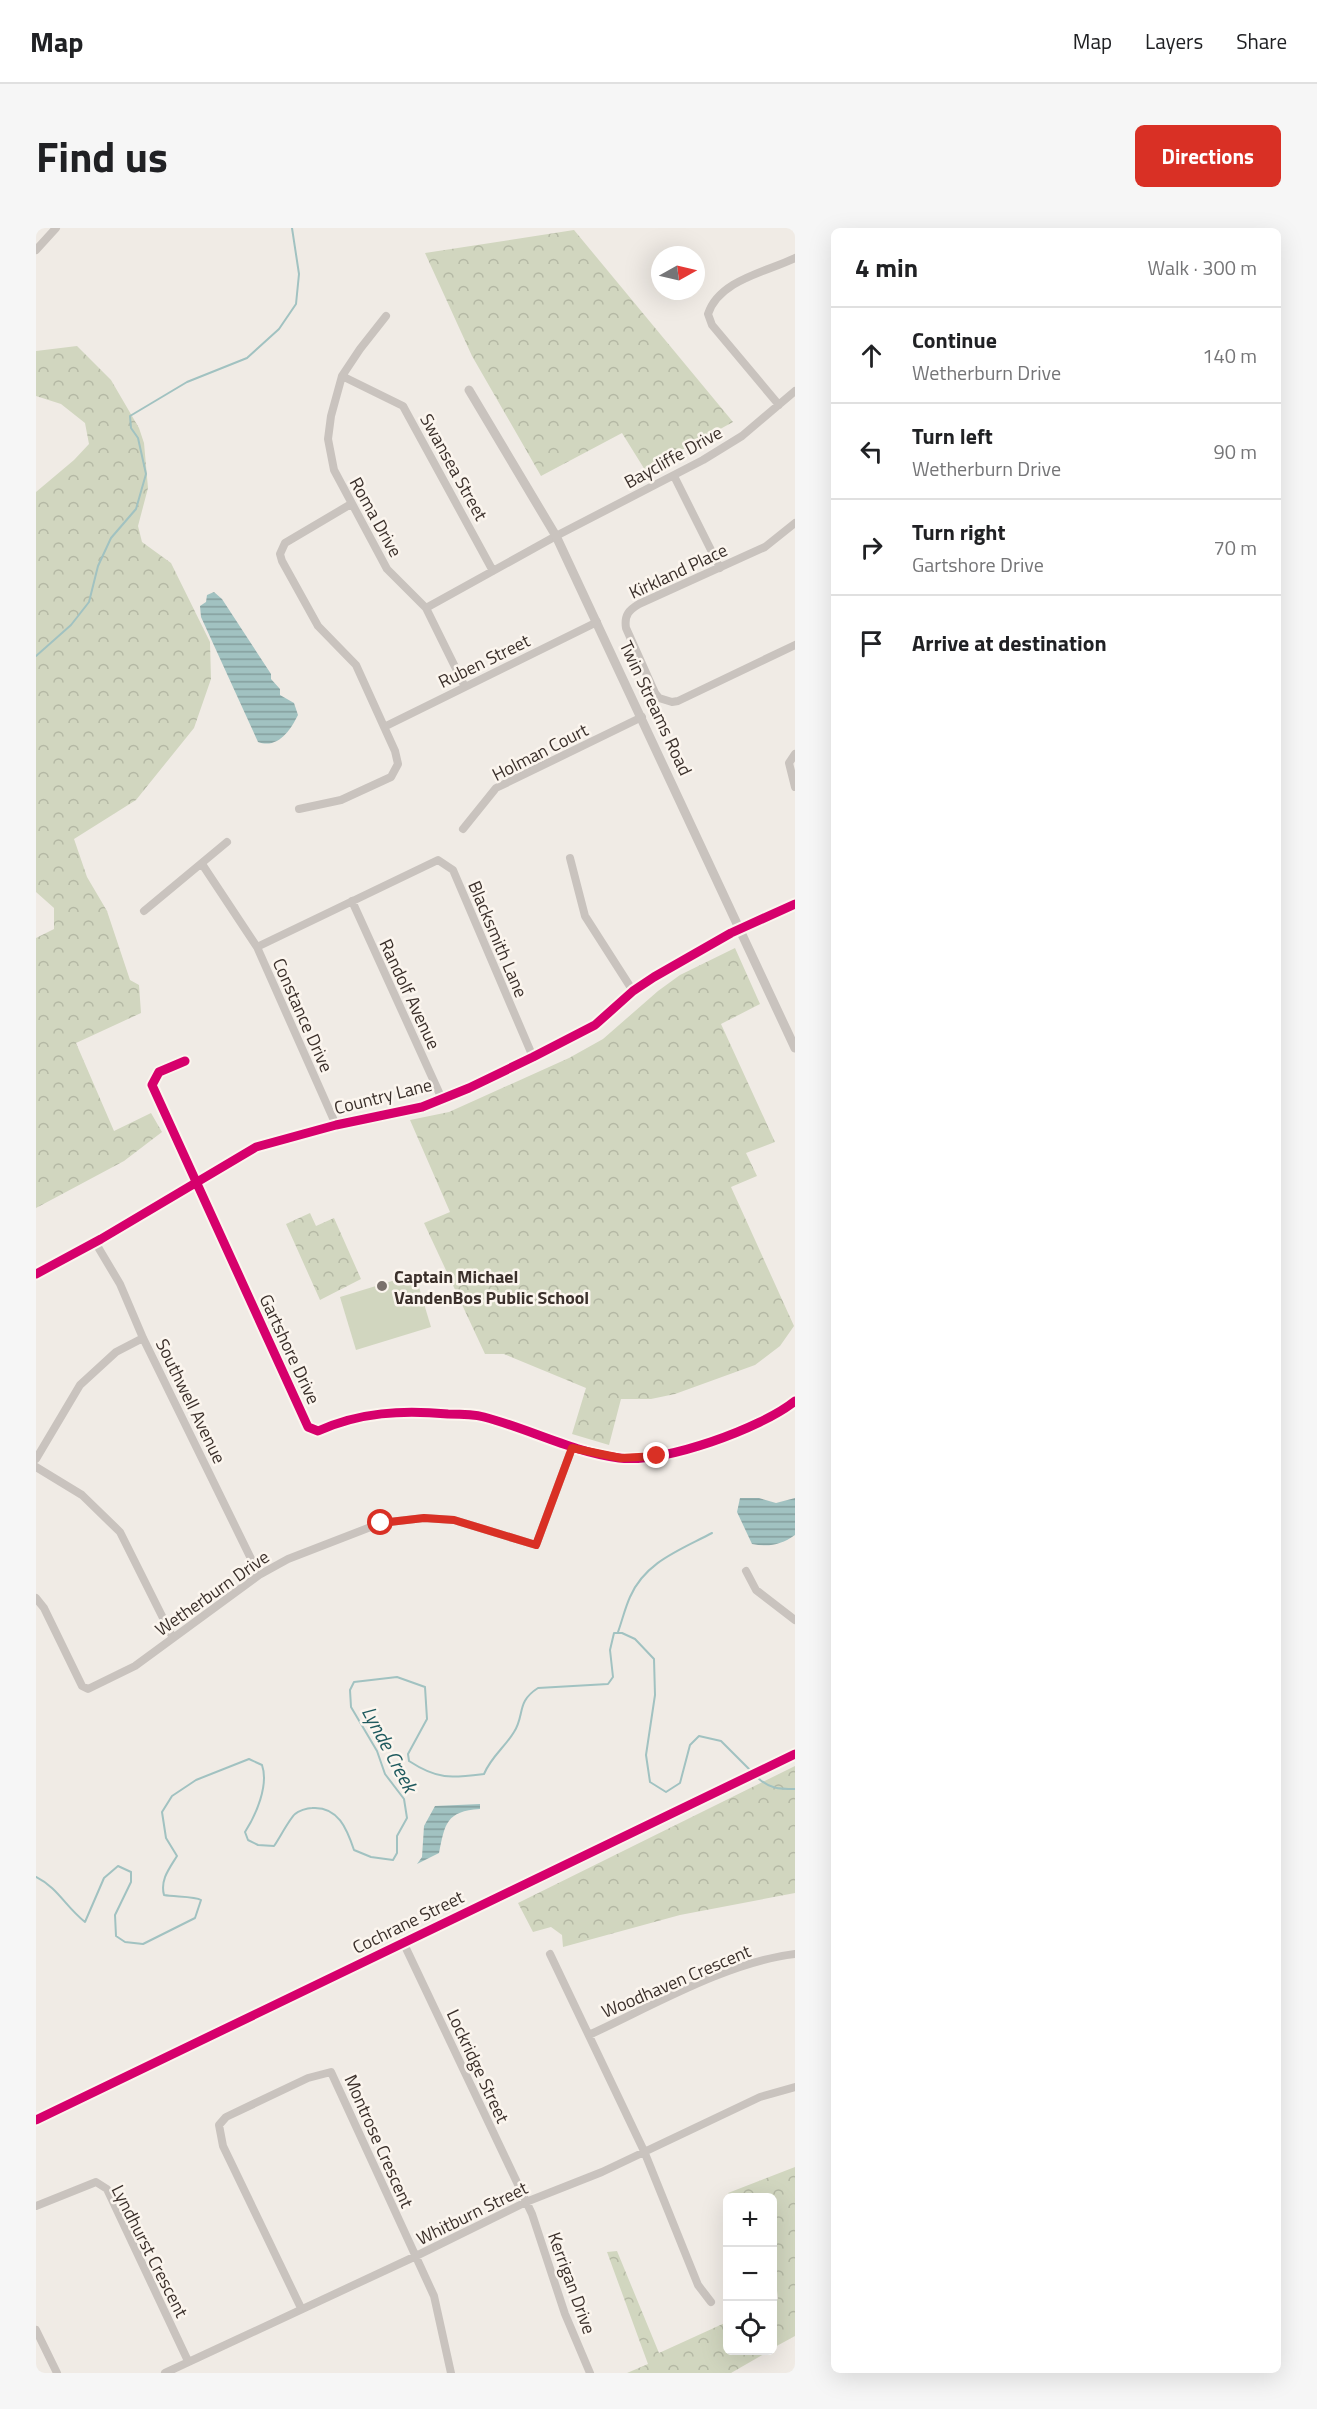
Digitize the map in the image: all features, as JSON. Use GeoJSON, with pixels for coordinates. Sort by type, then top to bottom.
{"type":"FeatureCollection","features":[{"type":"Feature","properties":{"kind":"street"},"geometry":{"type":"LineString","coordinates":[[36,250],[54,229]]}},
{"type":"Feature","properties":{"kind":"street"},"geometry":{"type":"LineString","coordinates":[[779,405],[712,325],[708,314],[711,305],[731,286],[795,258]]}},
{"type":"Feature","properties":{"kind":"street","name":"Roma Drive"},"geometry":{"type":"LineString","coordinates":[[386,316],[342,376],[331,416],[328,439],[334,470],[387,569],[426,608],[465,687]]}},
{"type":"Feature","properties":{"kind":"street","name":"Swansea Street"},"geometry":{"type":"LineString","coordinates":[[342,376],[403,406],[493,571]]}},
{"type":"Feature","properties":{"kind":"street","name":"Twin Streams Road"},"geometry":{"type":"LineString","coordinates":[[469,390],[556,536],[795,1048]]}},
{"type":"Feature","properties":{"kind":"street","name":"Baycliffe Drive"},"geometry":{"type":"LineString","coordinates":[[426,608],[556,536],[674,476],[742,436],[795,392]]}},
{"type":"Feature","properties":{"kind":"street"},"geometry":{"type":"LineString","coordinates":[[674,476],[720,568]]}},
{"type":"Feature","properties":{"kind":"street"},"geometry":{"type":"LineString","coordinates":[[299,809],[341,800],[391,777],[398,764],[356,665],[318,626],[280,554],[285,543],[351,504]]}},
{"type":"Feature","properties":{"kind":"street","name":"Kirkland Place"},"geometry":{"type":"LineString","coordinates":[[795,523],[765,547],[639,604],[626,615],[626,628],[655,693],[659,698],[672,702],[795,645]]}},
{"type":"Feature","properties":{"kind":"street","name":"Ruben Street"},"geometry":{"type":"LineString","coordinates":[[384,727],[597,622]]}},
{"type":"Feature","properties":{"kind":"street","name":"Holman Court"},"geometry":{"type":"LineString","coordinates":[[463,829],[496,789],[642,717]]}},
{"type":"Feature","properties":{"kind":"street"},"geometry":{"type":"LineString","coordinates":[[795,754],[789,764],[795,787]]}},
{"type":"Feature","properties":{"kind":"street"},"geometry":{"type":"LineString","coordinates":[[144,911],[227,842]]}},
{"type":"Feature","properties":{"kind":"street"},"geometry":{"type":"LineString","coordinates":[[570,858],[585,916],[633,991]]}},
{"type":"Feature","properties":{"kind":"street","name":"Blacksmith Lane"},"geometry":{"type":"LineString","coordinates":[[351,901],[438,860],[453,870],[533,1057]]}},
{"type":"Feature","properties":{"kind":"street"},"geometry":{"type":"LineString","coordinates":[[202,864],[257,947]]}},
{"type":"Feature","properties":{"kind":"street","name":"Constance Drive"},"geometry":{"type":"LineString","coordinates":[[336,1125],[257,947],[351,901]]}},
{"type":"Feature","properties":{"kind":"street","name":"Randolf Avenue"},"geometry":{"type":"LineString","coordinates":[[351,901],[442,1099]]}},
{"type":"Feature","properties":{"kind":"street","name":"Country Lane"},"geometry":{"type":"LineString","coordinates":[[36,1274],[96,1242],[256,1147],[336,1125],[422,1107],[533,1057],[596,1026],[633,991],[664,971],[740,930],[795,904]]}},
{"type":"Feature","properties":{"kind":"street","name":"Gartshore Drive"},"geometry":{"type":"LineString","coordinates":[[185,1061],[159,1072],[152,1085],[308,1427],[318,1431],[334,1424],[373,1414],[410,1411],[482,1416],[572,1448],[621,1458],[657,1456],[739,1431],[779,1413],[795,1401]]}},
{"type":"Feature","properties":{"kind":"street","name":"Southwell Avenue"},"geometry":{"type":"LineString","coordinates":[[96,1242],[120,1284],[143,1338],[259,1575]]}},
{"type":"Feature","properties":{"kind":"street"},"geometry":{"type":"LineString","coordinates":[[36,1459],[80,1385],[116,1352],[143,1338]]}},
{"type":"Feature","properties":{"kind":"street","name":"Wetherburn Drive"},"geometry":{"type":"LineString","coordinates":[[36,1598],[44,1608],[82,1686],[88,1689],[135,1666],[259,1575],[288,1559],[381,1523],[424,1518],[454,1520],[536,1545],[572,1448]]}},
{"type":"Feature","properties":{"kind":"street"},"geometry":{"type":"LineString","coordinates":[[36,1467],[82,1496],[120,1532],[173,1638]]}},
{"type":"Feature","properties":{"kind":"street"},"geometry":{"type":"LineString","coordinates":[[746,1571],[756,1590],[794,1618]]}},
{"type":"Feature","properties":{"kind":"street","name":"Cochrane Street"},"geometry":{"type":"LineString","coordinates":[[36,2120],[795,1754]]}},
{"type":"Feature","properties":{"kind":"street","name":"Lockridge Street"},"geometry":{"type":"LineString","coordinates":[[403,1942],[526,2202]]}},
{"type":"Feature","properties":{"kind":"street"},"geometry":{"type":"LineString","coordinates":[[549,1954],[590,2035]]}},
{"type":"Feature","properties":{"kind":"street","name":"Woodhaven Crescent"},"geometry":{"type":"LineString","coordinates":[[711,2302],[699,2285],[644,2151],[590,2035],[727,1971],[772,1956],[795,1954]]}},
{"type":"Feature","properties":{"kind":"street","name":"Montrose Crescent"},"geometry":{"type":"LineString","coordinates":[[300,2308],[223,2146],[219,2125],[226,2117],[308,2078],[331,2072],[414,2257]]}},
{"type":"Feature","properties":{"kind":"street","name":"Whitburn Street"},"geometry":{"type":"LineString","coordinates":[[165,2373],[526,2202],[602,2172],[760,2097],[795,2087]]}},
{"type":"Feature","properties":{"kind":"street","name":"Lyndhurst Crescent"},"geometry":{"type":"LineString","coordinates":[[36,2206],[96,2182],[107,2189],[188,2361]]}},
{"type":"Feature","properties":{"kind":"street","name":"Kerrigan Drive"},"geometry":{"type":"LineString","coordinates":[[526,2202],[565,2314],[590,2373]]}},
{"type":"Feature","properties":{"kind":"street"},"geometry":{"type":"LineString","coordinates":[[414,2257],[434,2296],[451,2373]]}},
{"type":"Feature","properties":{"kind":"street"},"geometry":{"type":"LineString","coordinates":[[36,2330],[57,2373]]}},
{"type":"Feature","properties":{"kind":"green space"},"geometry":{"type":"Polygon","coordinates":[[[574,230],[733,422],[645,470],[622,433],[541,476],[472,356],[425,253],[574,230]]]}},
{"type":"Feature","properties":{"kind":"green space"},"geometry":{"type":"Polygon","coordinates":[[[77,346],[111,380],[139,428],[144,443],[148,488],[138,526],[142,542],[171,563],[210,642],[211,679],[194,728],[136,800],[74,839],[87,877],[107,911],[130,980],[139,985],[141,1013],[76,1043],[114,1131],[151,1113],[162,1132],[124,1161],[36,1208],[36,938],[54,929],[54,908],[36,892],[36,492],[89,444],[85,423],[61,404],[36,396],[36,351],[77,346]]]}},
{"type":"Feature","properties":{"kind":"green space"},"geometry":{"type":"Polygon","coordinates":[[[735,948],[760,1004],[721,1024],[775,1142],[746,1153],[757,1176],[731,1187],[794,1326],[780,1346],[755,1365],[675,1394],[651,1399],[621,1399],[609,1445],[572,1434],[586,1388],[504,1354],[485,1354],[424,1223],[450,1212],[410,1120],[449,1112],[569,1058],[603,1039],[680,975],[735,948]]]}},
{"type":"Feature","properties":{"kind":"green space"},"geometry":{"type":"Polygon","coordinates":[[[310,1213],[316,1226],[334,1218],[361,1279],[320,1300],[286,1224],[310,1213]]]}},
{"type":"Feature","properties":{"kind":"green space"},"geometry":{"type":"Polygon","coordinates":[[[415,1274],[431,1327],[356,1350],[340,1297],[415,1274]]]}},
{"type":"Feature","properties":{"kind":"green space"},"geometry":{"type":"Polygon","coordinates":[[[795,1766],[795,1893],[680,1915],[563,1947],[562,1935],[551,1927],[533,1932],[518,1903],[795,1766]]]}},
{"type":"Feature","properties":{"kind":"green space"},"geometry":{"type":"Polygon","coordinates":[[[795,2167],[795,2336],[777,2346],[777,2193],[728,2193],[795,2167]]]}},
{"type":"Feature","properties":{"kind":"green space"},"geometry":{"type":"Polygon","coordinates":[[[617,2251],[659,2353],[723,2324],[723,2355],[762,2355],[731,2373],[627,2373],[648,2364],[607,2252],[617,2251]]]}},
{"type":"Feature","properties":{"kind":"water"},"geometry":{"type":"Polygon","coordinates":[[[214,592],[222,599],[271,674],[271,679],[280,689],[280,695],[294,703],[298,715],[287,732],[277,741],[265,744],[258,742],[201,617],[200,606],[206,602],[207,595],[214,592]]]}},
{"type":"Feature","properties":{"kind":"water"},"geometry":{"type":"Polygon","coordinates":[[[740,1498],[759,1498],[776,1503],[795,1498],[795,1535],[775,1544],[752,1544],[737,1512],[740,1498]]]}},
{"type":"Feature","properties":{"kind":"water"},"geometry":{"type":"Polygon","coordinates":[[[480,1804],[480,1809],[469,1810],[454,1816],[443,1834],[439,1853],[417,1864],[422,1857],[424,1826],[435,1806],[480,1804]]]}},
{"type":"Feature","properties":{"kind":"waterway"},"geometry":{"type":"LineString","coordinates":[[36,656],[71,625],[89,602],[98,566],[111,538],[136,509],[146,474],[138,438],[131,428],[130,416],[187,382],[247,358],[279,329],[296,304],[299,274],[292,228]]}},
{"type":"Feature","properties":{"kind":"waterway"},"geometry":{"type":"LineString","coordinates":[[618,1632],[630,1597],[645,1575],[676,1551],[712,1533]]}},
{"type":"Feature","properties":{"kind":"waterway","name":"Lynde Creek"},"geometry":{"type":"LineString","coordinates":[[36,1877],[50,1886],[85,1922],[104,1878],[118,1866],[131,1872],[131,1882],[115,1915],[116,1936],[125,1942],[143,1944],[195,1918],[201,1900],[164,1895],[164,1879],[177,1856],[166,1838],[162,1812],[172,1796],[196,1780],[249,1759],[262,1765],[264,1782],[257,1809],[245,1832],[248,1840],[258,1845],[274,1846],[296,1813],[321,1808],[340,1820],[354,1850],[371,1857],[393,1860],[397,1853],[397,1836],[407,1818],[404,1799],[385,1774],[377,1751],[351,1707],[350,1690],[354,1682],[397,1677],[425,1687],[427,1719],[408,1754],[409,1761],[437,1775],[484,1774],[490,1762],[514,1732],[524,1704],[531,1693],[538,1688],[608,1684],[613,1677],[610,1650],[614,1633],[622,1633],[635,1639],[654,1659],[655,1695],[646,1755],[650,1782],[666,1792],[680,1783],[690,1745],[699,1736],[721,1741],[751,1771]]}},
{"type":"Feature","properties":{"kind":"waterway","name":"Lynde Creek"},"geometry":{"type":"LineString","coordinates":[[757,1777],[774,1788],[795,1789]]}},
{"type":"Feature","properties":{"kind":"cycle path"},"geometry":{"type":"LineString","coordinates":[[36,1274],[101,1239],[256,1147],[336,1125],[422,1107],[469,1088],[533,1057],[595,1025],[633,991],[654,977],[731,933],[795,904]]}},
{"type":"Feature","properties":{"kind":"cycle path"},"geometry":{"type":"LineString","coordinates":[[185,1061],[159,1072],[152,1085],[308,1427],[318,1431],[365,1416],[382,1414],[414,1412],[471,1415],[501,1422],[585,1451],[619,1458],[638,1458],[686,1450],[736,1433],[779,1412],[795,1401]]}},
{"type":"Feature","properties":{"kind":"cycle path"},"geometry":{"type":"LineString","coordinates":[[36,2120],[795,1754]]}},
{"type":"Feature","properties":{"kind":"place","name":"Captain Michael VandenBos Public School"},"geometry":{"type":"Point","coordinates":[382,1286]}},
{"type":"Feature","properties":{"kind":"route"},"geometry":{"type":"LineString","coordinates":[[381,1523],[424,1518],[454,1520],[536,1545],[572,1448],[621,1458],[657,1456]]}}]}
